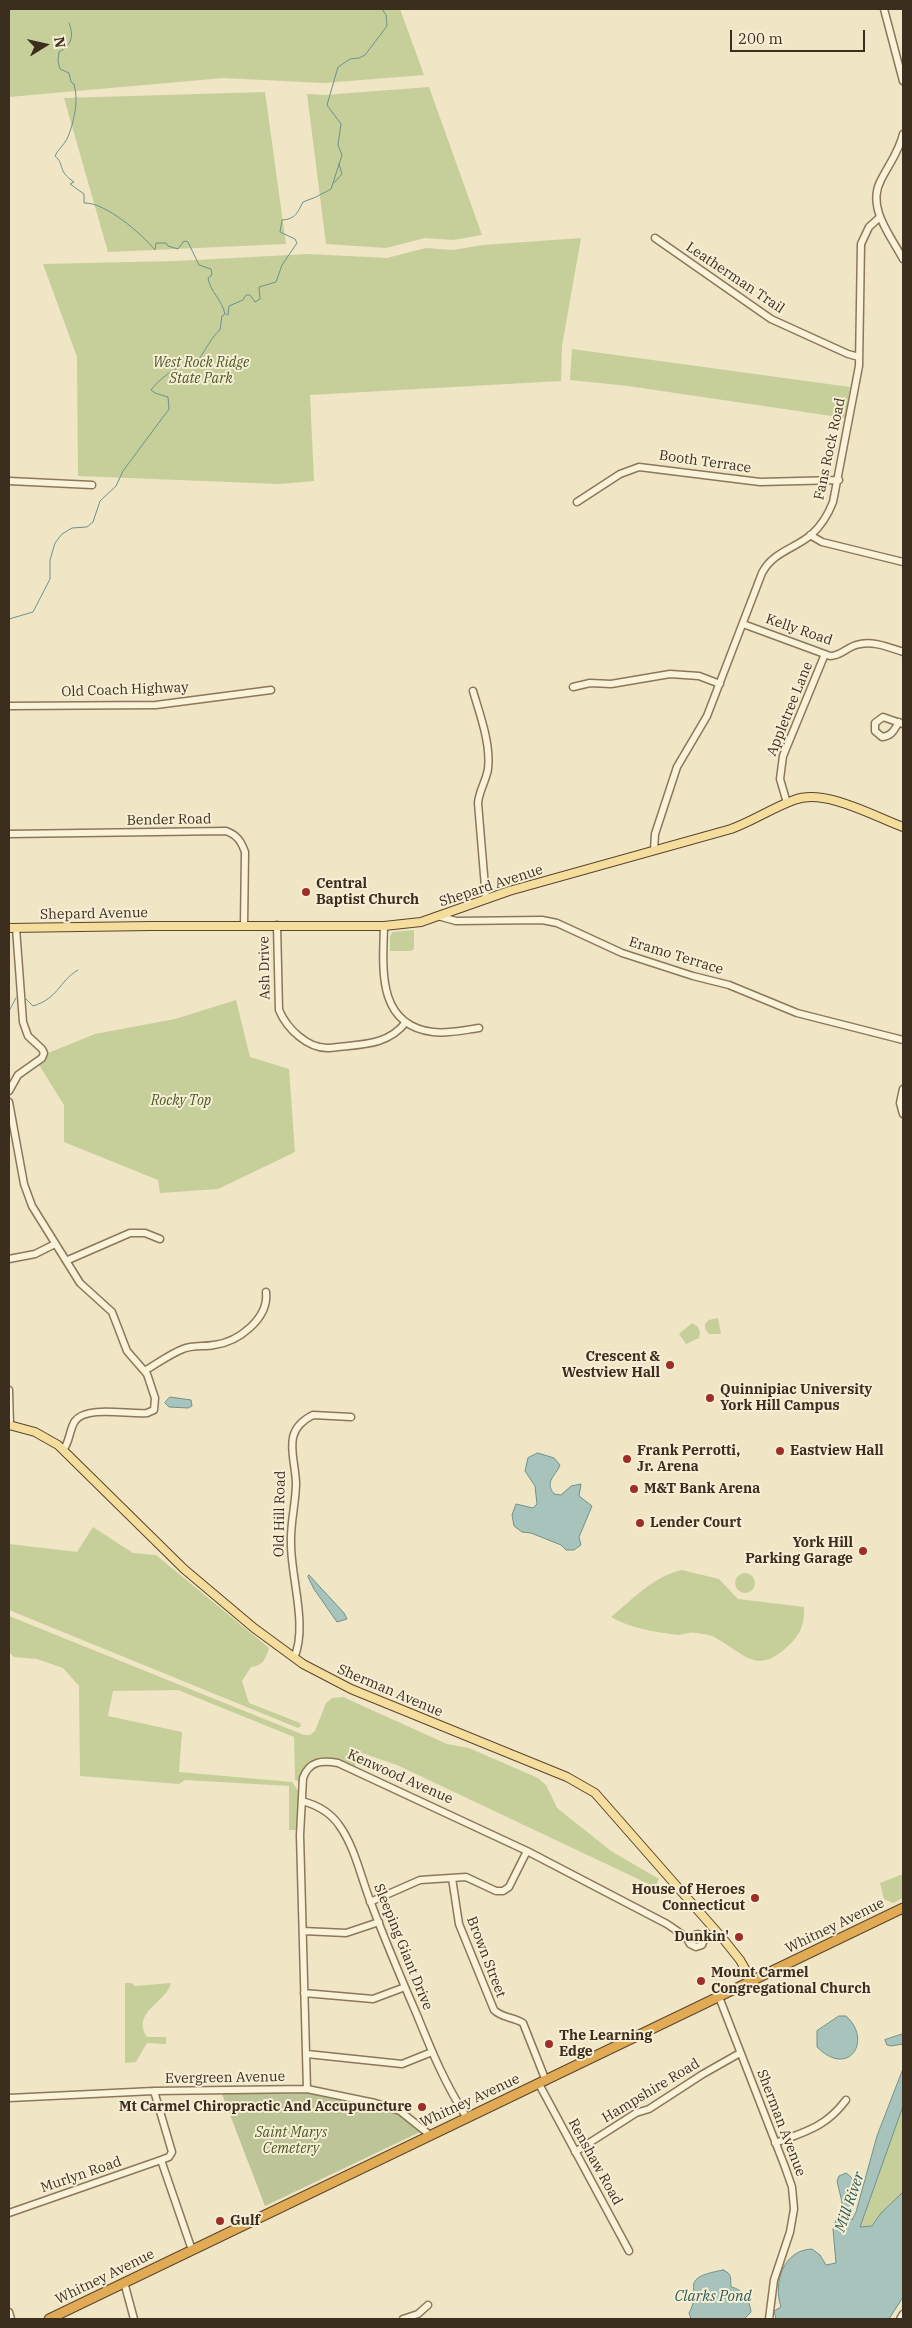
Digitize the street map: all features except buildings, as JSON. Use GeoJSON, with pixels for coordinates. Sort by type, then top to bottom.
{"type":"FeatureCollection","features":[{"type":"Feature","properties":{"kind":"highway","name":"Whitney Avenue"},"geometry":{"type":"LineString","coordinates":[[49,2319],[903,1908]]}},
{"type":"Feature","properties":{"kind":"main road","name":"Shepard Avenue"},"geometry":{"type":"LineString","coordinates":[[12,928],[244,925],[384,926],[412,924],[486,899],[745,824],[801,797],[822,797],[903,828]]}},
{"type":"Feature","properties":{"kind":"main road","name":"Sherman Avenue"},"geometry":{"type":"LineString","coordinates":[[9,1425],[35,1432],[63,1450],[177,1563],[294,1658],[338,1684],[578,1782],[606,1804],[740,1960],[752,1981]]}},
{"type":"Feature","properties":{"kind":"street"},"geometry":{"type":"LineString","coordinates":[[884,9],[903,81]]}},
{"type":"Feature","properties":{"kind":"street"},"geometry":{"type":"LineString","coordinates":[[903,134],[901,152],[878,188],[876,201],[880,216],[903,259]]}},
{"type":"Feature","properties":{"kind":"street","name":"Fans Rock Road"},"geometry":{"type":"LineString","coordinates":[[654,850],[656,834],[677,768],[702,727],[767,562],[810,535],[829,512],[839,480],[859,357],[861,244],[869,227],[880,216]]}},
{"type":"Feature","properties":{"kind":"street","name":"Leatherman Trail"},"geometry":{"type":"LineString","coordinates":[[655,238],[771,319],[848,354],[859,357]]}},
{"type":"Feature","properties":{"kind":"street","name":"Booth Terrace"},"geometry":{"type":"LineString","coordinates":[[577,502],[620,474],[640,467],[760,482],[839,480]]}},
{"type":"Feature","properties":{"kind":"street"},"geometry":{"type":"LineString","coordinates":[[9,481],[92,485]]}},
{"type":"Feature","properties":{"kind":"street"},"geometry":{"type":"LineString","coordinates":[[810,535],[822,542],[903,562]]}},
{"type":"Feature","properties":{"kind":"street","name":"Kelly Road"},"geometry":{"type":"LineString","coordinates":[[743,624],[825,654],[836,656],[849,648],[864,644],[873,644],[903,652]]}},
{"type":"Feature","properties":{"kind":"street","name":"Appletree Lane"},"geometry":{"type":"LineString","coordinates":[[787,803],[781,787],[781,764],[825,654]]}},
{"type":"Feature","properties":{"kind":"street"},"geometry":{"type":"LineString","coordinates":[[573,687],[590,683],[618,683],[670,674],[699,676],[720,684]]}},
{"type":"Feature","properties":{"kind":"street","name":"Old Coach Highway"},"geometry":{"type":"LineString","coordinates":[[9,706],[156,705],[271,690]]}},
{"type":"Feature","properties":{"kind":"street"},"geometry":{"type":"LineString","coordinates":[[473,691],[488,757],[487,775],[478,803],[486,899]]}},
{"type":"Feature","properties":{"kind":"street","name":"Bender Road"},"geometry":{"type":"LineString","coordinates":[[9,834],[226,831],[235,835],[242,843],[245,852],[244,925]]}},
{"type":"Feature","properties":{"kind":"street","name":"Eramo Terrace"},"geometry":{"type":"LineString","coordinates":[[438,916],[456,921],[542,920],[556,923],[622,952],[693,976],[729,985],[797,1013],[903,1040]]}},
{"type":"Feature","properties":{"kind":"street","name":"Ash Drive"},"geometry":{"type":"LineString","coordinates":[[277,925],[279,1010],[282,1018],[309,1044],[329,1048],[381,1041],[396,1034],[406,1022]]}},
{"type":"Feature","properties":{"kind":"street"},"geometry":{"type":"LineString","coordinates":[[384,926],[386,993],[396,1012],[406,1022],[432,1032],[479,1028]]}},
{"type":"Feature","properties":{"kind":"street"},"geometry":{"type":"LineString","coordinates":[[9,1091],[18,1075],[42,1058],[44,1053],[42,1048],[28,1036],[23,1022],[12,928]]}},
{"type":"Feature","properties":{"kind":"street"},"geometry":{"type":"LineString","coordinates":[[903,1089],[900,1103],[903,1114]]}},
{"type":"Feature","properties":{"kind":"street"},"geometry":{"type":"LineString","coordinates":[[9,1102],[26,1191],[36,1212],[55,1244],[68,1260],[80,1283],[112,1312],[127,1351],[146,1370],[155,1398],[154,1410],[142,1414],[85,1414],[75,1422],[63,1450]]}},
{"type":"Feature","properties":{"kind":"street"},"geometry":{"type":"LineString","coordinates":[[68,1260],[130,1233],[145,1233],[160,1239]]}},
{"type":"Feature","properties":{"kind":"street"},"geometry":{"type":"LineString","coordinates":[[9,1259],[35,1254],[55,1244]]}},
{"type":"Feature","properties":{"kind":"street"},"geometry":{"type":"LineString","coordinates":[[146,1370],[184,1348],[214,1346],[236,1338],[259,1318],[266,1302],[266,1292]]}},
{"type":"Feature","properties":{"kind":"street"},"geometry":{"type":"LineString","coordinates":[[9,1390],[9,1425]]}},
{"type":"Feature","properties":{"kind":"street","name":"Old Hill Road"},"geometry":{"type":"LineString","coordinates":[[294,1658],[299,1615],[291,1555],[296,1486],[291,1442],[300,1425],[313,1415],[351,1417]]}},
{"type":"Feature","properties":{"kind":"street","name":"Kenwood Avenue"},"geometry":{"type":"LineString","coordinates":[[307,2089],[308,2054],[304,1993],[302,1778],[305,1770],[315,1763],[324,1760],[338,1762],[527,1851],[667,1924],[686,1937]]}},
{"type":"Feature","properties":{"kind":"street","name":"Sleeping Giant Drive"},"geometry":{"type":"LineString","coordinates":[[302,1801],[328,1813],[339,1825],[348,1840],[370,1902],[448,2090],[467,2118]]}},
{"type":"Feature","properties":{"kind":"street"},"geometry":{"type":"LineString","coordinates":[[370,1902],[420,1880],[466,1877],[496,1891],[503,1891],[509,1887],[527,1851]]}},
{"type":"Feature","properties":{"kind":"street","name":"Brown Street"},"geometry":{"type":"LineString","coordinates":[[452,1878],[459,1924],[494,2010],[500,2016],[517,2019],[523,2024],[543,2082]]}},
{"type":"Feature","properties":{"kind":"street"},"geometry":{"type":"LineString","coordinates":[[303,1931],[346,1933],[378,1922]]}},
{"type":"Feature","properties":{"kind":"street"},"geometry":{"type":"LineString","coordinates":[[304,1993],[373,1999],[405,1987]]}},
{"type":"Feature","properties":{"kind":"street","name":"Sherman Avenue"},"geometry":{"type":"LineString","coordinates":[[719,1997],[792,2187],[794,2209],[790,2232],[774,2280],[769,2319]]}},
{"type":"Feature","properties":{"kind":"street"},"geometry":{"type":"LineString","coordinates":[[308,2054],[402,2064],[432,2052]]}},
{"type":"Feature","properties":{"kind":"street","name":"Hampshire Road"},"geometry":{"type":"LineString","coordinates":[[575,2152],[636,2113],[649,2109],[740,2053]]}},
{"type":"Feature","properties":{"kind":"street","name":"Renshaw Road"},"geometry":{"type":"LineString","coordinates":[[543,2082],[575,2152],[629,2251]]}},
{"type":"Feature","properties":{"kind":"street","name":"Evergreen Avenue"},"geometry":{"type":"LineString","coordinates":[[9,2098],[154,2091],[307,2089],[400,2111],[430,2135]]}},
{"type":"Feature","properties":{"kind":"street"},"geometry":{"type":"LineString","coordinates":[[154,2091],[172,2152],[170,2157],[161,2160],[192,2250]]}},
{"type":"Feature","properties":{"kind":"street"},"geometry":{"type":"LineString","coordinates":[[775,2143],[820,2126],[830,2120],[846,2100]]}},
{"type":"Feature","properties":{"kind":"street","name":"Murlyn Road"},"geometry":{"type":"LineString","coordinates":[[9,2213],[161,2160]]}},
{"type":"Feature","properties":{"kind":"street"},"geometry":{"type":"LineString","coordinates":[[124,2282],[134,2319]]}},
{"type":"Feature","properties":{"kind":"street"},"geometry":{"type":"LineString","coordinates":[[403,2319],[418,2314],[428,2305]]}},
{"type":"Feature","properties":{"kind":"street"},"geometry":{"type":"LineString","coordinates":[[900,2319],[903,2314]]}},
{"type":"Feature","properties":{"kind":"green space"},"geometry":{"type":"Polygon","coordinates":[[[9,9],[400,9],[424,75],[324,83],[223,78],[9,97],[9,9]]]}},
{"type":"Feature","properties":{"kind":"green space"},"geometry":{"type":"Polygon","coordinates":[[[429,87],[482,235],[453,240],[425,238],[386,248],[326,244],[307,94],[324,95],[429,87]]]}},
{"type":"Feature","properties":{"kind":"green space"},"geometry":{"type":"Polygon","coordinates":[[[265,92],[286,244],[108,252],[64,98],[265,92]]]}},
{"type":"Feature","properties":{"kind":"green space","name":"West Rock Ridge State Park"},"geometry":{"type":"Polygon","coordinates":[[[581,238],[562,346],[561,381],[310,395],[314,481],[279,484],[78,476],[77,357],[43,264],[176,261],[308,254],[387,258],[426,248],[453,250],[483,245],[581,238]]]}},
{"type":"Feature","properties":{"kind":"green space"},"geometry":{"type":"Polygon","coordinates":[[[572,349],[850,387],[845,418],[628,386],[570,380],[572,349]]]}},
{"type":"Feature","properties":{"kind":"green space"},"geometry":{"type":"Polygon","coordinates":[[[414,930],[414,949],[411,951],[390,951],[390,936],[393,932],[414,930]]]}},
{"type":"Feature","properties":{"kind":"green space","name":"Rocky Top"},"geometry":{"type":"Polygon","coordinates":[[[236,1000],[250,1057],[289,1069],[295,1152],[218,1189],[160,1193],[158,1180],[64,1142],[64,1105],[39,1065],[47,1057],[48,1053],[95,1034],[175,1019],[236,1000]]]}},
{"type":"Feature","properties":{"kind":"green space"},"geometry":{"type":"Polygon","coordinates":[[[718,1318],[721,1334],[709,1334],[705,1329],[705,1324],[709,1320],[718,1318]]]}},
{"type":"Feature","properties":{"kind":"green space"},"geometry":{"type":"Polygon","coordinates":[[[692,1323],[698,1327],[700,1332],[699,1338],[686,1344],[679,1334],[692,1323]]]}},
{"type":"Feature","properties":{"kind":"green space"},"geometry":{"type":"Polygon","coordinates":[[[93,1527],[133,1553],[156,1555],[269,1648],[263,1661],[251,1667],[242,1681],[249,1703],[300,1723],[301,1726],[298,1728],[9,1610],[9,1544],[77,1552],[93,1527]]]}},
{"type":"Feature","properties":{"kind":"green space"},"geometry":{"type":"Polygon","coordinates":[[[682,1570],[719,1579],[738,1599],[804,1607],[804,1619],[798,1634],[792,1643],[776,1656],[758,1661],[742,1655],[710,1635],[691,1632],[677,1635],[652,1631],[634,1627],[611,1617],[662,1577],[682,1570]]]}},
{"type":"Feature","properties":{"kind":"green space"},"geometry":{"type":"Polygon","coordinates":[[[745,1573],[752,1576],[755,1583],[752,1590],[745,1593],[738,1590],[735,1583],[738,1576],[745,1573]]]}},
{"type":"Feature","properties":{"kind":"green space"},"geometry":{"type":"Polygon","coordinates":[[[9,1616],[304,1735],[310,1735],[315,1731],[326,1703],[332,1698],[343,1697],[447,1744],[469,1748],[538,1778],[546,1785],[557,1808],[611,1851],[659,1879],[655,1887],[397,1765],[359,1752],[355,1766],[329,1758],[315,1760],[304,1772],[300,1782],[295,1780],[294,1737],[178,1690],[113,1691],[108,1716],[182,1732],[179,1772],[292,1782],[299,1792],[297,1830],[289,1830],[289,1786],[185,1780],[179,1784],[80,1776],[79,1686],[63,1668],[37,1659],[14,1657],[9,1652],[9,1616]]]}},
{"type":"Feature","properties":{"kind":"green space"},"geometry":{"type":"Polygon","coordinates":[[[903,1874],[903,1898],[893,1903],[884,1899],[880,1883],[903,1874]]]}},
{"type":"Feature","properties":{"kind":"green space"},"geometry":{"type":"Polygon","coordinates":[[[125,1983],[132,1983],[135,1986],[171,1983],[168,1990],[146,2014],[143,2021],[143,2028],[147,2037],[166,2037],[166,2044],[147,2043],[136,2062],[125,2063],[125,1983]]]}},
{"type":"Feature","properties":{"kind":"green space","name":"Saint Marys Cemetery"},"geometry":{"type":"Polygon","coordinates":[[[309,2093],[369,2104],[397,2114],[410,2122],[420,2132],[265,2206],[222,2094],[309,2093]]]}},
{"type":"Feature","properties":{"kind":"green space"},"geometry":{"type":"Polygon","coordinates":[[[903,2106],[903,2192],[881,2213],[872,2226],[860,2227],[903,2106]]]}},
{"type":"Feature","properties":{"kind":"water"},"geometry":{"type":"Polygon","coordinates":[[[170,1397],[191,1400],[192,1406],[188,1408],[169,1407],[165,1403],[170,1397]]]}},
{"type":"Feature","properties":{"kind":"water"},"geometry":{"type":"Polygon","coordinates":[[[538,1453],[554,1458],[560,1465],[550,1482],[554,1494],[561,1495],[571,1486],[581,1484],[579,1496],[592,1506],[579,1537],[581,1545],[574,1550],[566,1550],[561,1545],[531,1533],[522,1532],[514,1526],[512,1515],[516,1504],[533,1508],[537,1504],[535,1486],[525,1471],[528,1458],[538,1453]]]}},
{"type":"Feature","properties":{"kind":"water"},"geometry":{"type":"Polygon","coordinates":[[[309,1575],[344,1613],[347,1619],[337,1622],[314,1589],[308,1577],[309,1575]]]}},
{"type":"Feature","properties":{"kind":"water"},"geometry":{"type":"Polygon","coordinates":[[[839,2016],[846,2016],[854,2026],[857,2035],[857,2045],[854,2053],[847,2058],[839,2059],[829,2056],[817,2047],[817,2031],[839,2016]]]}},
{"type":"Feature","properties":{"kind":"water"},"geometry":{"type":"Polygon","coordinates":[[[903,2034],[903,2044],[887,2045],[885,2040],[903,2034]]]}},
{"type":"Feature","properties":{"kind":"water","name":"Mill River"},"geometry":{"type":"Polygon","coordinates":[[[903,2069],[903,2106],[860,2227],[872,2226],[881,2213],[903,2192],[903,2297],[889,2319],[776,2319],[774,2311],[781,2307],[778,2288],[787,2261],[802,2251],[812,2249],[820,2255],[826,2265],[836,2263],[833,2229],[842,2202],[837,2181],[839,2176],[846,2173],[851,2177],[855,2187],[850,2218],[852,2220],[856,2212],[877,2136],[903,2069]]]}},
{"type":"Feature","properties":{"kind":"water","name":"Clarks Pond"},"geometry":{"type":"Polygon","coordinates":[[[723,2270],[730,2275],[731,2287],[739,2290],[745,2296],[751,2312],[744,2319],[691,2319],[689,2313],[693,2304],[695,2281],[708,2273],[723,2270]]]}},
{"type":"Feature","properties":{"kind":"waterway"},"geometry":{"type":"LineString","coordinates":[[226,314],[228,315],[229,306],[243,300],[246,295],[250,295],[255,302],[260,299],[259,287],[276,282],[282,265],[297,243],[295,239],[280,232],[282,220],[293,217],[303,202],[331,189],[342,155],[338,145],[341,124],[327,105],[338,67],[350,59],[365,55],[387,26],[386,15],[382,9]]}},
{"type":"Feature","properties":{"kind":"waterway"},"geometry":{"type":"LineString","coordinates":[[9,619],[33,612],[50,579],[50,560],[55,543],[62,534],[72,528],[87,527],[93,522],[100,501],[116,486],[123,471],[169,409],[168,397],[151,390],[160,380],[177,368],[196,363],[220,330],[222,316],[225,314],[209,283],[208,278],[212,275],[211,269],[199,265],[188,242],[184,241],[178,249],[168,246],[166,243],[156,243],[155,250],[132,228],[112,213],[93,204],[84,203],[84,194],[70,184],[74,182],[63,171],[60,162],[55,156],[67,139],[74,119],[76,104],[74,84],[71,82],[69,73],[60,69],[58,61],[59,52],[71,40],[69,23]]}},
{"type":"Feature","properties":{"kind":"waterway"},"geometry":{"type":"LineString","coordinates":[[334,183],[342,174],[339,164]]}},
{"type":"Feature","properties":{"kind":"waterway"},"geometry":{"type":"LineString","coordinates":[[26,999],[33,1006],[42,1003],[78,970]]}},
{"type":"Feature","properties":{"kind":"waterway"},"geometry":{"type":"LineString","coordinates":[[9,1011],[16,998]]}},
{"type":"Feature","properties":{"kind":"place","name":"Central Baptist Church"},"geometry":{"type":"Point","coordinates":[306,892]}},
{"type":"Feature","properties":{"kind":"place","name":"Crescent & Westview Hall"},"geometry":{"type":"Point","coordinates":[670,1365]}},
{"type":"Feature","properties":{"kind":"place","name":"Quinnipiac University York Hill Campus"},"geometry":{"type":"Point","coordinates":[710,1398]}},
{"type":"Feature","properties":{"kind":"place","name":"Eastview Hall"},"geometry":{"type":"Point","coordinates":[780,1451]}},
{"type":"Feature","properties":{"kind":"place","name":"Frank Perrotti, Jr. Arena"},"geometry":{"type":"Point","coordinates":[627,1459]}},
{"type":"Feature","properties":{"kind":"place","name":"M&T Bank Arena"},"geometry":{"type":"Point","coordinates":[634,1489]}},
{"type":"Feature","properties":{"kind":"place","name":"Lender Court"},"geometry":{"type":"Point","coordinates":[640,1523]}},
{"type":"Feature","properties":{"kind":"place","name":"York Hill Parking Garage"},"geometry":{"type":"Point","coordinates":[863,1551]}},
{"type":"Feature","properties":{"kind":"place","name":"House of Heroes Connecticut"},"geometry":{"type":"Point","coordinates":[755,1898]}},
{"type":"Feature","properties":{"kind":"place","name":"Dunkin'"},"geometry":{"type":"Point","coordinates":[739,1937]}},
{"type":"Feature","properties":{"kind":"place","name":"Mount Carmel Congregational Church"},"geometry":{"type":"Point","coordinates":[701,1981]}},
{"type":"Feature","properties":{"kind":"place","name":"The Learning Edge"},"geometry":{"type":"Point","coordinates":[549,2044]}},
{"type":"Feature","properties":{"kind":"place","name":"Mt Carmel Chiropractic And Accupuncture"},"geometry":{"type":"Point","coordinates":[422,2107]}},
{"type":"Feature","properties":{"kind":"place","name":"Gulf"},"geometry":{"type":"Point","coordinates":[220,2221]}}]}
